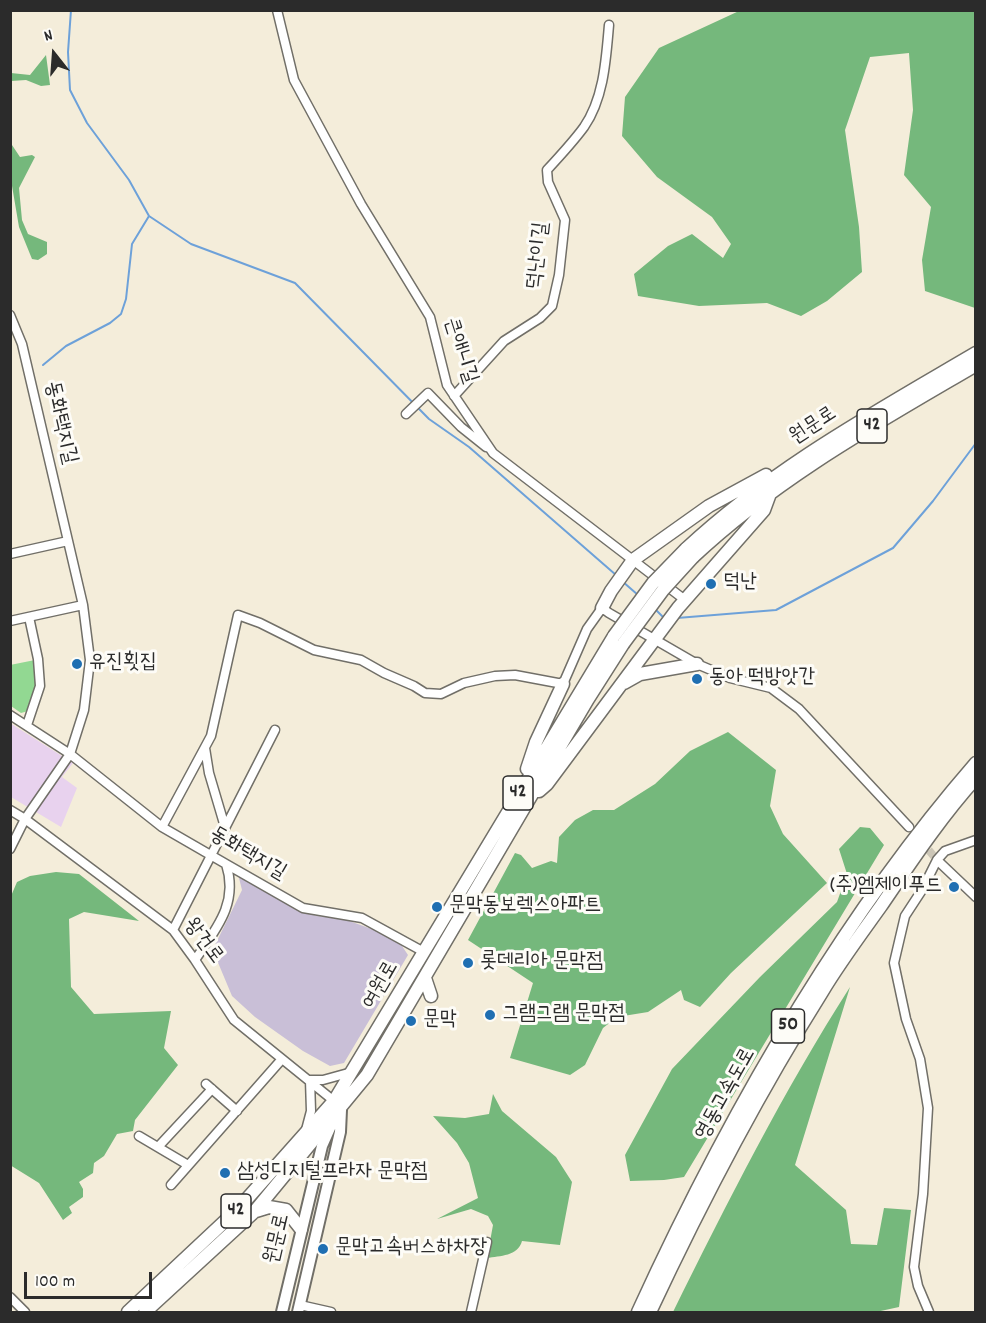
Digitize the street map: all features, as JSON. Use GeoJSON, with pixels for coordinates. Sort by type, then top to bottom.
{"type":"FeatureCollection","features":[{"type":"Feature","properties":{"kind":"highway","name":"원문로"},"geometry":{"type":"LineString","coordinates":[[689,553],[718,519],[753,491],[877,410],[975,353]]}},
{"type":"Feature","properties":{"kind":"highway","name":"원문로"},"geometry":{"type":"LineString","coordinates":[[689,553],[810,464],[975,365]]}},
{"type":"Feature","properties":{"kind":"highway"},"geometry":{"type":"LineString","coordinates":[[602,608],[630,564],[709,506],[805,456]]}},
{"type":"Feature","properties":{"kind":"highway"},"geometry":{"type":"LineString","coordinates":[[524,796],[547,784],[681,604],[764,510],[771,491]]}},
{"type":"Feature","properties":{"kind":"highway","name":"여원로"},"geometry":{"type":"LineString","coordinates":[[145,1312],[255,1211],[337,1104],[352,1072],[424,952],[524,796],[653,583],[689,553]]}},
{"type":"Feature","properties":{"kind":"highway"},"geometry":{"type":"LineString","coordinates":[[618,686],[640,674],[697,664]]}},
{"type":"Feature","properties":{"kind":"highway"},"geometry":{"type":"LineString","coordinates":[[524,796],[536,742],[562,684]]}},
{"type":"Feature","properties":{"kind":"highway","name":"영동고속도로"},"geometry":{"type":"LineString","coordinates":[[638,1312],[722,1143],[815,982],[911,841],[975,763]]}},
{"type":"Feature","properties":{"kind":"highway","name":"영동고속도로"},"geometry":{"type":"LineString","coordinates":[[650,1312],[732,1150],[823,989],[920,847],[975,778]]}},
{"type":"Feature","properties":{"kind":"highway","name":"여원로"},"geometry":{"type":"LineString","coordinates":[[128,1312],[238,1209],[304,1137],[368,1075],[436,959],[524,796]]}},
{"type":"Feature","properties":{"kind":"highway"},"geometry":{"type":"LineString","coordinates":[[424,952],[436,959]]}},
{"type":"Feature","properties":{"kind":"highway"},"geometry":{"type":"LineString","coordinates":[[425,978],[431,996]]}},
{"type":"Feature","properties":{"kind":"highway"},"geometry":{"type":"LineString","coordinates":[[255,1211],[269,1207],[286,1210],[301,1229]]}},
{"type":"Feature","properties":{"kind":"main road","name":"원문로"},"geometry":{"type":"LineString","coordinates":[[283,1307],[322,1146],[337,1104]]}},
{"type":"Feature","properties":{"kind":"main road","name":"원문로"},"geometry":{"type":"LineString","coordinates":[[299,1309],[340,1132],[337,1104]]}},
{"type":"Feature","properties":{"kind":"main road"},"geometry":{"type":"LineString","coordinates":[[283,1307],[299,1309]]}},
{"type":"Feature","properties":{"kind":"street","name":"큰애니길"},"geometry":{"type":"LineString","coordinates":[[277,10],[294,80],[361,204],[430,317],[447,385],[454,396],[493,453],[681,604]]}},
{"type":"Feature","properties":{"kind":"street","name":"큰애니길"},"geometry":{"type":"LineString","coordinates":[[284,10],[284,38]]}},
{"type":"Feature","properties":{"kind":"street","name":"덕난이길"},"geometry":{"type":"LineString","coordinates":[[454,396],[504,341],[540,318],[552,306],[559,275],[565,220],[548,182],[547,170],[585,126],[600,93],[609,25]]}},
{"type":"Feature","properties":{"kind":"street","name":"동화택지길"},"geometry":{"type":"LineString","coordinates":[[10,315],[22,344],[83,605],[90,660],[84,710],[70,754],[25,819]]}},
{"type":"Feature","properties":{"kind":"street"},"geometry":{"type":"LineString","coordinates":[[407,413],[428,393],[461,427],[493,453]]}},
{"type":"Feature","properties":{"kind":"street"},"geometry":{"type":"LineString","coordinates":[[10,554],[68,541]]}},
{"type":"Feature","properties":{"kind":"street"},"geometry":{"type":"LineString","coordinates":[[10,621],[83,605]]}},
{"type":"Feature","properties":{"kind":"street"},"geometry":{"type":"LineString","coordinates":[[162,827],[211,735],[238,615],[260,623],[314,650],[361,660],[425,693],[441,694],[464,682],[495,676],[515,675],[562,684],[587,629],[602,608],[697,664],[730,678],[771,688],[799,709],[909,827]]}},
{"type":"Feature","properties":{"kind":"street"},"geometry":{"type":"LineString","coordinates":[[27,724],[40,686],[38,659],[29,617]]}},
{"type":"Feature","properties":{"kind":"street","name":"동화택지길"},"geometry":{"type":"LineString","coordinates":[[10,715],[70,754],[162,827],[226,864],[303,908],[362,918],[424,952]]}},
{"type":"Feature","properties":{"kind":"street"},"geometry":{"type":"LineString","coordinates":[[173,930],[275,730]]}},
{"type":"Feature","properties":{"kind":"street"},"geometry":{"type":"LineString","coordinates":[[205,748],[209,773],[225,827]]}},
{"type":"Feature","properties":{"kind":"street","name":"왕건로"},"geometry":{"type":"LineString","coordinates":[[10,810],[173,930],[234,1020],[337,1104]]}},
{"type":"Feature","properties":{"kind":"street"},"geometry":{"type":"LineString","coordinates":[[10,849],[25,819]]}},
{"type":"Feature","properties":{"kind":"street"},"geometry":{"type":"LineString","coordinates":[[929,1312],[918,1286],[914,1268],[923,1194],[928,1108],[920,1059],[906,1019],[894,963],[906,916],[937,860],[945,850],[975,840]]}},
{"type":"Feature","properties":{"kind":"street"},"geometry":{"type":"LineString","coordinates":[[937,860],[975,897]]}},
{"type":"Feature","properties":{"kind":"street"},"geometry":{"type":"LineString","coordinates":[[195,960],[217,928],[230,898],[231,879],[226,864]]}},
{"type":"Feature","properties":{"kind":"street"},"geometry":{"type":"LineString","coordinates":[[171,1185],[282,1059]]}},
{"type":"Feature","properties":{"kind":"street"},"geometry":{"type":"LineString","coordinates":[[304,1137],[311,1111],[310,1080],[323,1080],[352,1072]]}},
{"type":"Feature","properties":{"kind":"street"},"geometry":{"type":"LineString","coordinates":[[158,1148],[209,1087],[237,1111]]}},
{"type":"Feature","properties":{"kind":"street"},"geometry":{"type":"LineString","coordinates":[[139,1136],[188,1165]]}},
{"type":"Feature","properties":{"kind":"street"},"geometry":{"type":"LineString","coordinates":[[471,1312],[487,1242]]}},
{"type":"Feature","properties":{"kind":"street"},"geometry":{"type":"LineString","coordinates":[[10,1297],[20,1311]]}},
{"type":"Feature","properties":{"kind":"street"},"geometry":{"type":"LineString","coordinates":[[299,1309],[331,1312]]}},
{"type":"Feature","properties":{"kind":"shaded area"},"geometry":{"type":"Polygon","coordinates":[[[10,723],[73,763],[62,777],[77,788],[61,827],[11,797],[10,723]]]}},
{"type":"Feature","properties":{"kind":"shaded area"},"geometry":{"type":"Polygon","coordinates":[[[238,874],[299,910],[317,916],[341,918],[380,932],[402,946],[408,955],[344,1063],[330,1066],[303,1051],[255,1017],[232,996],[214,953],[214,947],[242,890],[238,874]]]}},
{"type":"Feature","properties":{"kind":"green space"},"geometry":{"type":"Polygon","coordinates":[[[739,11],[975,11],[975,308],[925,291],[922,260],[931,207],[904,175],[913,110],[909,53],[870,57],[845,130],[859,227],[862,272],[827,301],[801,316],[767,303],[699,306],[638,296],[634,274],[668,246],[692,234],[723,258],[731,244],[712,217],[657,177],[622,136],[625,97],[659,48],[739,11]]]}},
{"type":"Feature","properties":{"kind":"green space"},"geometry":{"type":"Polygon","coordinates":[[[46,55],[50,85],[41,86],[26,80],[11,81],[11,73],[30,75],[46,55]]]}},
{"type":"Feature","properties":{"kind":"green space"},"geometry":{"type":"Polygon","coordinates":[[[10,142],[20,157],[32,155],[35,157],[19,188],[22,220],[28,234],[47,242],[47,254],[38,260],[32,259],[19,227],[11,180],[10,142]]]}},
{"type":"Feature","properties":{"kind":"green space"},"geometry":{"type":"Polygon","coordinates":[[[35,660],[35,694],[28,711],[21,713],[11,706],[10,665],[35,660]]]}},
{"type":"Feature","properties":{"kind":"green space"},"geometry":{"type":"Polygon","coordinates":[[[728,732],[776,770],[770,806],[783,834],[827,883],[731,973],[700,1007],[684,1000],[681,990],[648,1012],[617,1017],[603,1028],[585,1065],[570,1075],[510,1058],[533,983],[468,940],[515,853],[521,855],[532,868],[551,861],[557,863],[559,837],[575,820],[593,810],[614,810],[655,784],[690,751],[728,732]]]}},
{"type":"Feature","properties":{"kind":"green space"},"geometry":{"type":"Polygon","coordinates":[[[860,827],[870,828],[884,845],[684,1177],[630,1181],[625,1155],[672,1069],[760,977],[837,902],[847,874],[839,849],[860,827]]]}},
{"type":"Feature","properties":{"kind":"green space"},"geometry":{"type":"Polygon","coordinates":[[[56,872],[79,874],[139,921],[84,912],[69,919],[71,987],[94,1014],[171,1011],[164,1048],[178,1065],[135,1120],[133,1131],[117,1134],[104,1156],[94,1163],[93,1173],[79,1182],[83,1189],[83,1197],[69,1207],[72,1213],[63,1220],[39,1183],[10,1165],[11,896],[17,882],[30,876],[56,872]]]}},
{"type":"Feature","properties":{"kind":"green space"},"geometry":{"type":"Polygon","coordinates":[[[850,987],[795,1165],[846,1210],[851,1244],[877,1245],[884,1208],[911,1210],[899,1307],[876,1312],[673,1312],[779,1106],[850,987]]]}},
{"type":"Feature","properties":{"kind":"green space"},"geometry":{"type":"Polygon","coordinates":[[[493,1094],[502,1111],[556,1157],[572,1182],[560,1245],[522,1241],[517,1250],[513,1252],[487,1258],[493,1225],[488,1216],[471,1209],[437,1219],[478,1198],[469,1163],[457,1143],[433,1116],[465,1118],[489,1114],[493,1094]]]}},
{"type":"Feature","properties":{"kind":"waterway"},"geometry":{"type":"LineString","coordinates":[[71,10],[68,52],[70,90],[87,123],[129,180],[149,216],[191,244],[295,283],[429,419],[469,447],[616,575]]}},
{"type":"Feature","properties":{"kind":"waterway"},"geometry":{"type":"LineString","coordinates":[[43,365],[66,346],[110,323],[121,314],[126,299],[132,244],[149,216]]}},
{"type":"Feature","properties":{"kind":"waterway"},"geometry":{"type":"LineString","coordinates":[[677,618],[776,610],[893,548],[933,501],[976,443]]}},
{"type":"Feature","properties":{"kind":"waterway"},"geometry":{"type":"LineString","coordinates":[[622,581],[638,595]]}},
{"type":"Feature","properties":{"kind":"waterway"},"geometry":{"type":"LineString","coordinates":[[654,608],[665,619]]}},
{"type":"Feature","properties":{"kind":"tunnel"},"geometry":{"type":"LineString","coordinates":[[921,841],[937,860]]}},
{"type":"Feature","properties":{"kind":"place","name":"덕난"},"geometry":{"type":"Point","coordinates":[711,584]}},
{"type":"Feature","properties":{"kind":"place","name":"유진횟집"},"geometry":{"type":"Point","coordinates":[77,664]}},
{"type":"Feature","properties":{"kind":"place","name":"동아 떡방앗간"},"geometry":{"type":"Point","coordinates":[697,679]}},
{"type":"Feature","properties":{"kind":"place","name":"(주)엠제이푸드"},"geometry":{"type":"Point","coordinates":[954,887]}},
{"type":"Feature","properties":{"kind":"place","name":"문막동보렉스아파트"},"geometry":{"type":"Point","coordinates":[437,907]}},
{"type":"Feature","properties":{"kind":"place","name":"롯데리아 문막점"},"geometry":{"type":"Point","coordinates":[468,963]}},
{"type":"Feature","properties":{"kind":"place","name":"그램그램 문막점"},"geometry":{"type":"Point","coordinates":[490,1015]}},
{"type":"Feature","properties":{"kind":"place","name":"문막"},"geometry":{"type":"Point","coordinates":[411,1021]}},
{"type":"Feature","properties":{"kind":"place","name":"삼성디지털프라자 문막점"},"geometry":{"type":"Point","coordinates":[225,1173]}},
{"type":"Feature","properties":{"kind":"place","name":"문막고속버스하차장"},"geometry":{"type":"Point","coordinates":[323,1249]}}]}
